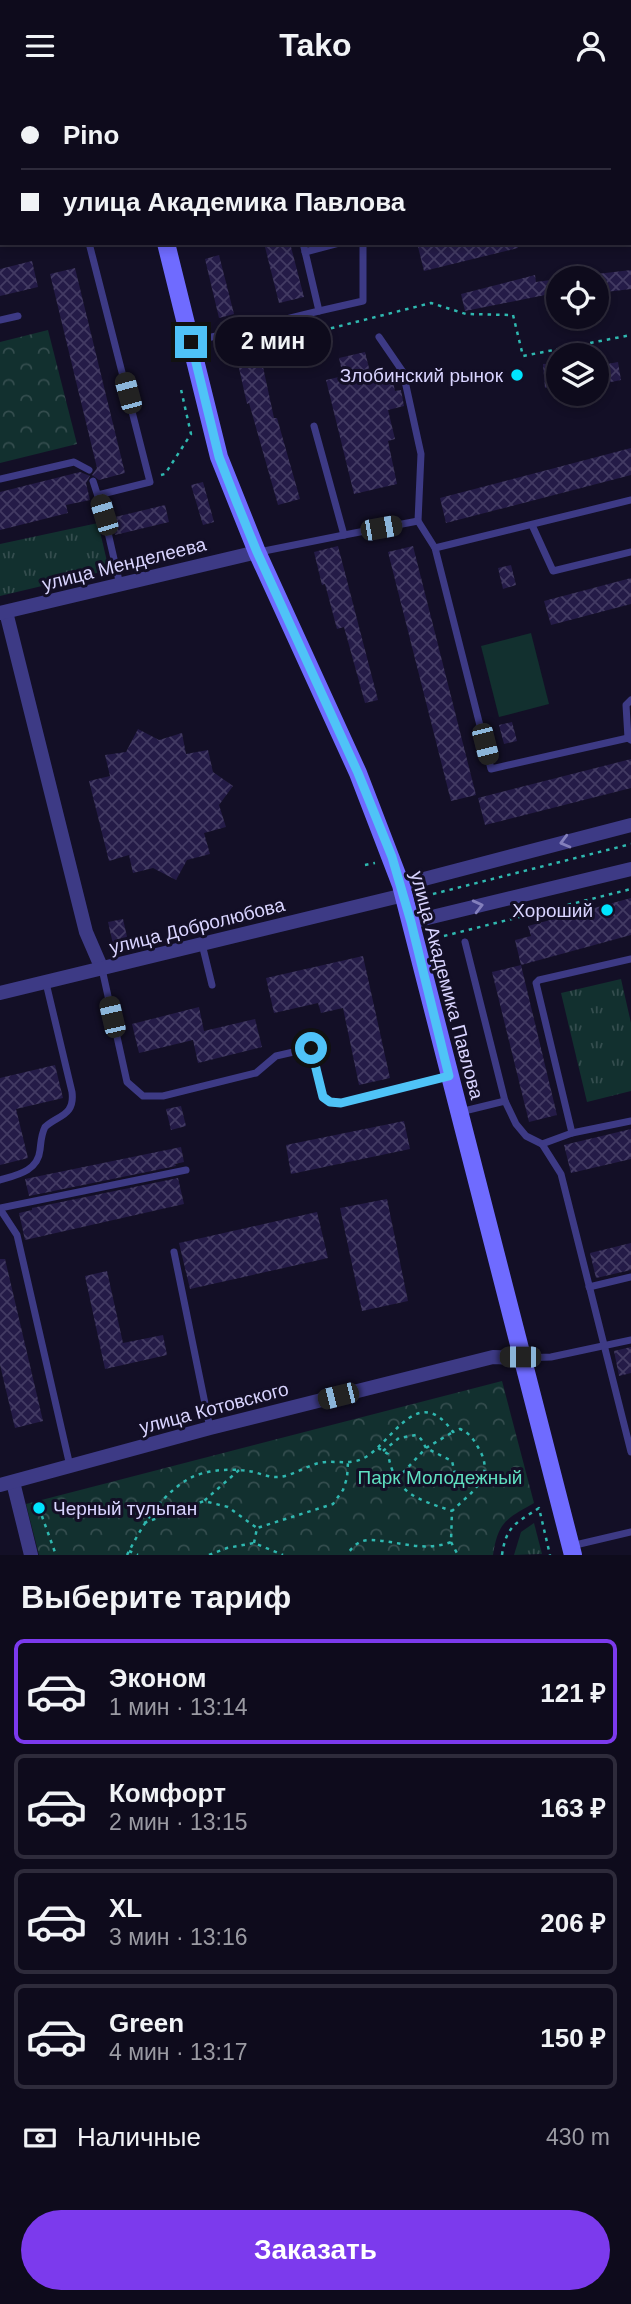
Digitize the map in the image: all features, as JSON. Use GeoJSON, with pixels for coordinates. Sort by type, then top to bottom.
{"type":"FeatureCollection","features":[{"type":"Feature","properties":{"kind":"main road","name":"улица Академика Павлова"},"geometry":{"type":"LineString","coordinates":[[167,245],[219,457],[257,552],[358,773],[402,890],[572,1551]]}},
{"type":"Feature","properties":{"kind":"street","name":"улица Менделеева"},"geometry":{"type":"LineString","coordinates":[[3,612],[257,552]]}},
{"type":"Feature","properties":{"kind":"street"},"geometry":{"type":"LineString","coordinates":[[3,612],[86,932],[102,969]]}},
{"type":"Feature","properties":{"kind":"street","name":"улица Добролюбова"},"geometry":{"type":"LineString","coordinates":[[0,993],[402,890],[631,825]]}},
{"type":"Feature","properties":{"kind":"street"},"geometry":{"type":"LineString","coordinates":[[411,922],[631,869]]}},
{"type":"Feature","properties":{"kind":"street","name":"улица Котовского"},"geometry":{"type":"LineString","coordinates":[[6,1483],[210,1428],[493,1357],[520,1357]]}},
{"type":"Feature","properties":{"kind":"street"},"geometry":{"type":"LineString","coordinates":[[6,1483],[30,1555]]}},
{"type":"Feature","properties":{"kind":"lane"},"geometry":{"type":"LineString","coordinates":[[90,245],[150,482],[98,495]]}},
{"type":"Feature","properties":{"kind":"lane"},"geometry":{"type":"LineString","coordinates":[[319,311],[304,247],[322,245]]}},
{"type":"Feature","properties":{"kind":"lane"},"geometry":{"type":"LineString","coordinates":[[191,342],[363,300],[363,245]]}},
{"type":"Feature","properties":{"kind":"lane"},"geometry":{"type":"LineString","coordinates":[[0,320],[18,316]]}},
{"type":"Feature","properties":{"kind":"lane"},"geometry":{"type":"LineString","coordinates":[[379,337],[403,372],[421,454],[418,521],[435,548],[491,769],[629,739],[626,705],[631,700]]}},
{"type":"Feature","properties":{"kind":"lane"},"geometry":{"type":"LineString","coordinates":[[314,426],[344,535]]}},
{"type":"Feature","properties":{"kind":"lane"},"geometry":{"type":"LineString","coordinates":[[0,479],[74,461],[89,470]]}},
{"type":"Feature","properties":{"kind":"lane"},"geometry":{"type":"LineString","coordinates":[[93,481],[120,585]]}},
{"type":"Feature","properties":{"kind":"lane"},"geometry":{"type":"LineString","coordinates":[[435,548],[631,500]]}},
{"type":"Feature","properties":{"kind":"lane"},"geometry":{"type":"LineString","coordinates":[[257,552],[418,521]]}},
{"type":"Feature","properties":{"kind":"lane"},"geometry":{"type":"LineString","coordinates":[[532,525],[553,571],[631,552]]}},
{"type":"Feature","properties":{"kind":"lane"},"geometry":{"type":"LineString","coordinates":[[465,942],[505,1101],[516,1124],[526,1136],[542,1145],[561,1174],[631,1452]]}},
{"type":"Feature","properties":{"kind":"lane"},"geometry":{"type":"LineString","coordinates":[[202,943],[212,985]]}},
{"type":"Feature","properties":{"kind":"lane"},"geometry":{"type":"LineString","coordinates":[[572,1133],[536,983],[539,980],[631,959]]}},
{"type":"Feature","properties":{"kind":"lane"},"geometry":{"type":"LineString","coordinates":[[102,969],[127,1082],[143,1095],[163,1097],[256,1073],[276,1056],[311,1048],[323,1097],[330,1102],[341,1103],[449,1076]]}},
{"type":"Feature","properties":{"kind":"lane"},"geometry":{"type":"LineString","coordinates":[[0,1180],[22,1173],[33,1166],[40,1155],[40,1141],[45,1128],[64,1117],[72,1106],[72,1093],[46,983]]}},
{"type":"Feature","properties":{"kind":"lane"},"geometry":{"type":"LineString","coordinates":[[459,1112],[505,1101]]}},
{"type":"Feature","properties":{"kind":"lane"},"geometry":{"type":"LineString","coordinates":[[542,1145],[572,1133],[631,1121]]}},
{"type":"Feature","properties":{"kind":"lane"},"geometry":{"type":"LineString","coordinates":[[70,1466],[18,1235],[0,1208],[186,1170]]}},
{"type":"Feature","properties":{"kind":"lane"},"geometry":{"type":"LineString","coordinates":[[174,1252],[210,1428]]}},
{"type":"Feature","properties":{"kind":"lane"},"geometry":{"type":"LineString","coordinates":[[589,1287],[631,1277]]}},
{"type":"Feature","properties":{"kind":"lane"},"geometry":{"type":"LineString","coordinates":[[520,1357],[551,1357],[631,1340]]}},
{"type":"Feature","properties":{"kind":"lane"},"geometry":{"type":"LineString","coordinates":[[572,1551],[631,1532]]}},
{"type":"Feature","properties":{"kind":"path"},"geometry":{"type":"LineString","coordinates":[[265,345],[431,303],[466,314],[513,315],[523,356],[631,335]]}},
{"type":"Feature","properties":{"kind":"path"},"geometry":{"type":"LineString","coordinates":[[165,474],[191,434],[180,385]]}},
{"type":"Feature","properties":{"kind":"path"},"geometry":{"type":"LineString","coordinates":[[433,894],[631,844]]}},
{"type":"Feature","properties":{"kind":"path"},"geometry":{"type":"LineString","coordinates":[[365,865],[377,862]]}},
{"type":"Feature","properties":{"kind":"path"},"geometry":{"type":"LineString","coordinates":[[444,936],[631,890]]}},
{"type":"Feature","properties":{"kind":"path"},"geometry":{"type":"LineString","coordinates":[[138,1555],[128,1553],[144,1523],[163,1500],[191,1478],[218,1471],[280,1477],[316,1463],[362,1459],[378,1448],[397,1425],[422,1414],[435,1414],[443,1418],[453,1432]]}},
{"type":"Feature","properties":{"kind":"path"},"geometry":{"type":"LineString","coordinates":[[396,1479],[426,1448],[460,1429],[468,1432],[487,1467],[480,1483],[452,1511],[451,1542],[458,1555]]}},
{"type":"Feature","properties":{"kind":"path"},"geometry":{"type":"LineString","coordinates":[[383,1451],[408,1435],[421,1439],[426,1448],[452,1461],[455,1474],[462,1485],[480,1483]]}},
{"type":"Feature","properties":{"kind":"path"},"geometry":{"type":"LineString","coordinates":[[378,1448],[388,1454],[391,1471],[403,1489],[418,1499],[452,1511]]}},
{"type":"Feature","properties":{"kind":"path"},"geometry":{"type":"LineString","coordinates":[[257,1528],[333,1504],[343,1490],[348,1462]]}},
{"type":"Feature","properties":{"kind":"path"},"geometry":{"type":"LineString","coordinates":[[144,1523],[204,1501],[239,1471]]}},
{"type":"Feature","properties":{"kind":"path"},"geometry":{"type":"LineString","coordinates":[[204,1501],[228,1507],[257,1528]]}},
{"type":"Feature","properties":{"kind":"path"},"geometry":{"type":"LineString","coordinates":[[39,1508],[56,1555]]}},
{"type":"Feature","properties":{"kind":"path"},"geometry":{"type":"LineString","coordinates":[[502,1555],[507,1532],[514,1524],[539,1509],[550,1555]]}},
{"type":"Feature","properties":{"kind":"path"},"geometry":{"type":"LineString","coordinates":[[254,1543],[257,1528]]}},
{"type":"Feature","properties":{"kind":"path"},"geometry":{"type":"LineString","coordinates":[[348,1555],[352,1547],[368,1540],[410,1546],[444,1545],[451,1542]]}},
{"type":"Feature","properties":{"kind":"path"},"geometry":{"type":"LineString","coordinates":[[209,1555],[227,1548],[254,1543],[283,1555]]}},
{"type":"Feature","properties":{"kind":"green space"},"geometry":{"type":"Polygon","coordinates":[[[48,330],[77,444],[0,463],[0,342],[48,330]]]}},
{"type":"Feature","properties":{"kind":"green space"},"geometry":{"type":"Polygon","coordinates":[[[98,523],[109,570],[0,596],[0,544],[98,523]]]}},
{"type":"Feature","properties":{"kind":"green space"},"geometry":{"type":"Polygon","coordinates":[[[531,633],[549,704],[499,717],[481,646],[531,633]]]}},
{"type":"Feature","properties":{"kind":"green space"},"geometry":{"type":"Polygon","coordinates":[[[621,979],[631,1023],[631,1091],[587,1102],[561,993],[621,979]]]}},
{"type":"Feature","properties":{"kind":"green space","name":"Парк Молодежный"},"geometry":{"type":"Polygon","coordinates":[[[502,1381],[534,1503],[516,1513],[501,1528],[493,1555],[39,1555],[26,1504],[502,1381]]]}},
{"type":"Feature","properties":{"kind":"green space"},"geometry":{"type":"Polygon","coordinates":[[[534,1523],[542,1554],[514,1555],[521,1532],[534,1523]]]}},
{"type":"Feature","properties":{"kind":"building"},"geometry":{"type":"Polygon","coordinates":[[[264,245],[291,245],[304,297],[279,303],[264,245]]]}},
{"type":"Feature","properties":{"kind":"building"},"geometry":{"type":"Polygon","coordinates":[[[418,245],[517,245],[518,248],[424,271],[418,245]]]}},
{"type":"Feature","properties":{"kind":"building"},"geometry":{"type":"Polygon","coordinates":[[[219,255],[234,314],[219,318],[205,259],[219,255]]]}},
{"type":"Feature","properties":{"kind":"building"},"geometry":{"type":"Polygon","coordinates":[[[32,261],[38,287],[0,296],[0,269],[32,261]]]}},
{"type":"Feature","properties":{"kind":"building"},"geometry":{"type":"Polygon","coordinates":[[[75,268],[125,473],[99,480],[92,475],[97,468],[50,274],[75,268]]]}},
{"type":"Feature","properties":{"kind":"building"},"geometry":{"type":"Polygon","coordinates":[[[631,270],[631,289],[609,292],[609,273],[631,270]]]}},
{"type":"Feature","properties":{"kind":"building"},"geometry":{"type":"Polygon","coordinates":[[[535,275],[536,282],[546,281],[546,299],[545,295],[465,311],[461,294],[535,275]]]}},
{"type":"Feature","properties":{"kind":"building"},"geometry":{"type":"Polygon","coordinates":[[[365,352],[371,376],[381,374],[383,380],[392,378],[395,391],[401,390],[404,406],[388,410],[395,439],[388,441],[397,484],[354,494],[326,380],[343,376],[339,358],[365,352]]]}},
{"type":"Feature","properties":{"kind":"building"},"geometry":{"type":"Polygon","coordinates":[[[260,353],[274,418],[277,418],[300,499],[278,505],[249,403],[247,404],[237,359],[260,353]]]}},
{"type":"Feature","properties":{"kind":"building"},"geometry":{"type":"Polygon","coordinates":[[[618,362],[621,380],[609,382],[609,364],[618,362]]]}},
{"type":"Feature","properties":{"kind":"building"},"geometry":{"type":"Polygon","coordinates":[[[543,364],[546,364],[546,388],[545,388],[543,364]]]}},
{"type":"Feature","properties":{"kind":"building"},"geometry":{"type":"Polygon","coordinates":[[[631,448],[631,475],[446,523],[440,498],[631,448]]]}},
{"type":"Feature","properties":{"kind":"building"},"geometry":{"type":"Polygon","coordinates":[[[80,472],[90,476],[86,483],[90,500],[66,505],[68,513],[0,530],[0,492],[80,472]]]}},
{"type":"Feature","properties":{"kind":"building"},"geometry":{"type":"Polygon","coordinates":[[[203,482],[214,522],[203,525],[191,485],[203,482]]]}},
{"type":"Feature","properties":{"kind":"building"},"geometry":{"type":"Polygon","coordinates":[[[165,505],[169,522],[115,535],[111,518],[165,505]]]}},
{"type":"Feature","properties":{"kind":"building"},"geometry":{"type":"Polygon","coordinates":[[[338,546],[378,700],[365,703],[344,627],[337,629],[314,552],[338,546]]]}},
{"type":"Feature","properties":{"kind":"building"},"geometry":{"type":"Polygon","coordinates":[[[413,546],[476,795],[451,801],[388,552],[413,546]]]}},
{"type":"Feature","properties":{"kind":"building"},"geometry":{"type":"Polygon","coordinates":[[[511,565],[516,585],[503,589],[498,568],[511,565]]]}},
{"type":"Feature","properties":{"kind":"building"},"geometry":{"type":"Polygon","coordinates":[[[631,578],[631,604],[551,625],[544,601],[631,578]]]}},
{"type":"Feature","properties":{"kind":"building"},"geometry":{"type":"Polygon","coordinates":[[[512,722],[517,741],[504,744],[499,725],[512,722]]]}},
{"type":"Feature","properties":{"kind":"building"},"geometry":{"type":"Polygon","coordinates":[[[138,729],[159,740],[182,733],[186,754],[208,750],[213,772],[233,786],[219,805],[226,827],[204,833],[210,854],[187,860],[176,880],[153,868],[133,873],[129,855],[109,861],[89,781],[110,776],[105,755],[126,752],[138,729]]]}},
{"type":"Feature","properties":{"kind":"building"},"geometry":{"type":"Polygon","coordinates":[[[631,759],[631,788],[485,825],[478,798],[631,759]]]}},
{"type":"Feature","properties":{"kind":"building"},"geometry":{"type":"Polygon","coordinates":[[[631,898],[631,935],[521,965],[515,940],[531,936],[528,926],[631,898]]]}},
{"type":"Feature","properties":{"kind":"building"},"geometry":{"type":"Polygon","coordinates":[[[123,919],[128,941],[113,944],[108,922],[123,919]]]}},
{"type":"Feature","properties":{"kind":"building"},"geometry":{"type":"Polygon","coordinates":[[[363,956],[390,1078],[359,1085],[343,1008],[321,1013],[318,1003],[274,1013],[266,978],[363,956]]]}},
{"type":"Feature","properties":{"kind":"building"},"geometry":{"type":"Polygon","coordinates":[[[521,965],[557,1115],[529,1122],[492,972],[521,965]]]}},
{"type":"Feature","properties":{"kind":"building"},"geometry":{"type":"Polygon","coordinates":[[[199,1007],[204,1031],[255,1019],[262,1047],[198,1063],[193,1040],[139,1053],[132,1024],[199,1007]]]}},
{"type":"Feature","properties":{"kind":"building"},"geometry":{"type":"Polygon","coordinates":[[[55,1065],[63,1098],[16,1109],[28,1158],[0,1165],[0,1078],[55,1065]]]}},
{"type":"Feature","properties":{"kind":"building"},"geometry":{"type":"Polygon","coordinates":[[[181,1106],[186,1126],[171,1130],[166,1109],[181,1106]]]}},
{"type":"Feature","properties":{"kind":"building"},"geometry":{"type":"Polygon","coordinates":[[[404,1121],[410,1149],[291,1174],[286,1145],[404,1121]]]}},
{"type":"Feature","properties":{"kind":"building"},"geometry":{"type":"Polygon","coordinates":[[[631,1129],[631,1159],[571,1173],[564,1145],[631,1129]]]}},
{"type":"Feature","properties":{"kind":"building"},"geometry":{"type":"Polygon","coordinates":[[[181,1147],[184,1162],[175,1164],[176,1166],[29,1196],[25,1179],[181,1147]]]}},
{"type":"Feature","properties":{"kind":"building"},"geometry":{"type":"Polygon","coordinates":[[[178,1178],[184,1204],[25,1240],[19,1213],[178,1178]]]}},
{"type":"Feature","properties":{"kind":"building"},"geometry":{"type":"Polygon","coordinates":[[[387,1199],[408,1301],[362,1311],[340,1208],[387,1199]]]}},
{"type":"Feature","properties":{"kind":"building"},"geometry":{"type":"Polygon","coordinates":[[[317,1212],[328,1258],[190,1289],[179,1243],[317,1212]]]}},
{"type":"Feature","properties":{"kind":"building"},"geometry":{"type":"Polygon","coordinates":[[[631,1243],[631,1270],[596,1278],[590,1253],[631,1243]]]}},
{"type":"Feature","properties":{"kind":"building"},"geometry":{"type":"Polygon","coordinates":[[[0,1259],[5,1259],[43,1421],[15,1428],[0,1365],[0,1259]]]}},
{"type":"Feature","properties":{"kind":"building"},"geometry":{"type":"Polygon","coordinates":[[[107,1271],[123,1343],[163,1335],[167,1355],[105,1369],[85,1276],[107,1271]]]}},
{"type":"Feature","properties":{"kind":"building"},"geometry":{"type":"Polygon","coordinates":[[[631,1347],[631,1373],[619,1376],[614,1351],[631,1347]]]}},
{"type":"Feature","properties":{"kind":"place","name":"Злобинский рынок"},"geometry":{"type":"Point","coordinates":[517,375]}},
{"type":"Feature","properties":{"kind":"place","name":"Хороший"},"geometry":{"type":"Point","coordinates":[607,910]}},
{"type":"Feature","properties":{"kind":"place","name":"Черный тульпан"},"geometry":{"type":"Point","coordinates":[39,1508]}},
{"type":"Feature","properties":{"kind":"route"},"geometry":{"type":"LineString","coordinates":[[191,342],[219,457],[257,552],[358,773],[392,857],[449,1076],[341,1103],[330,1102],[323,1097],[311,1048]]}}]}
